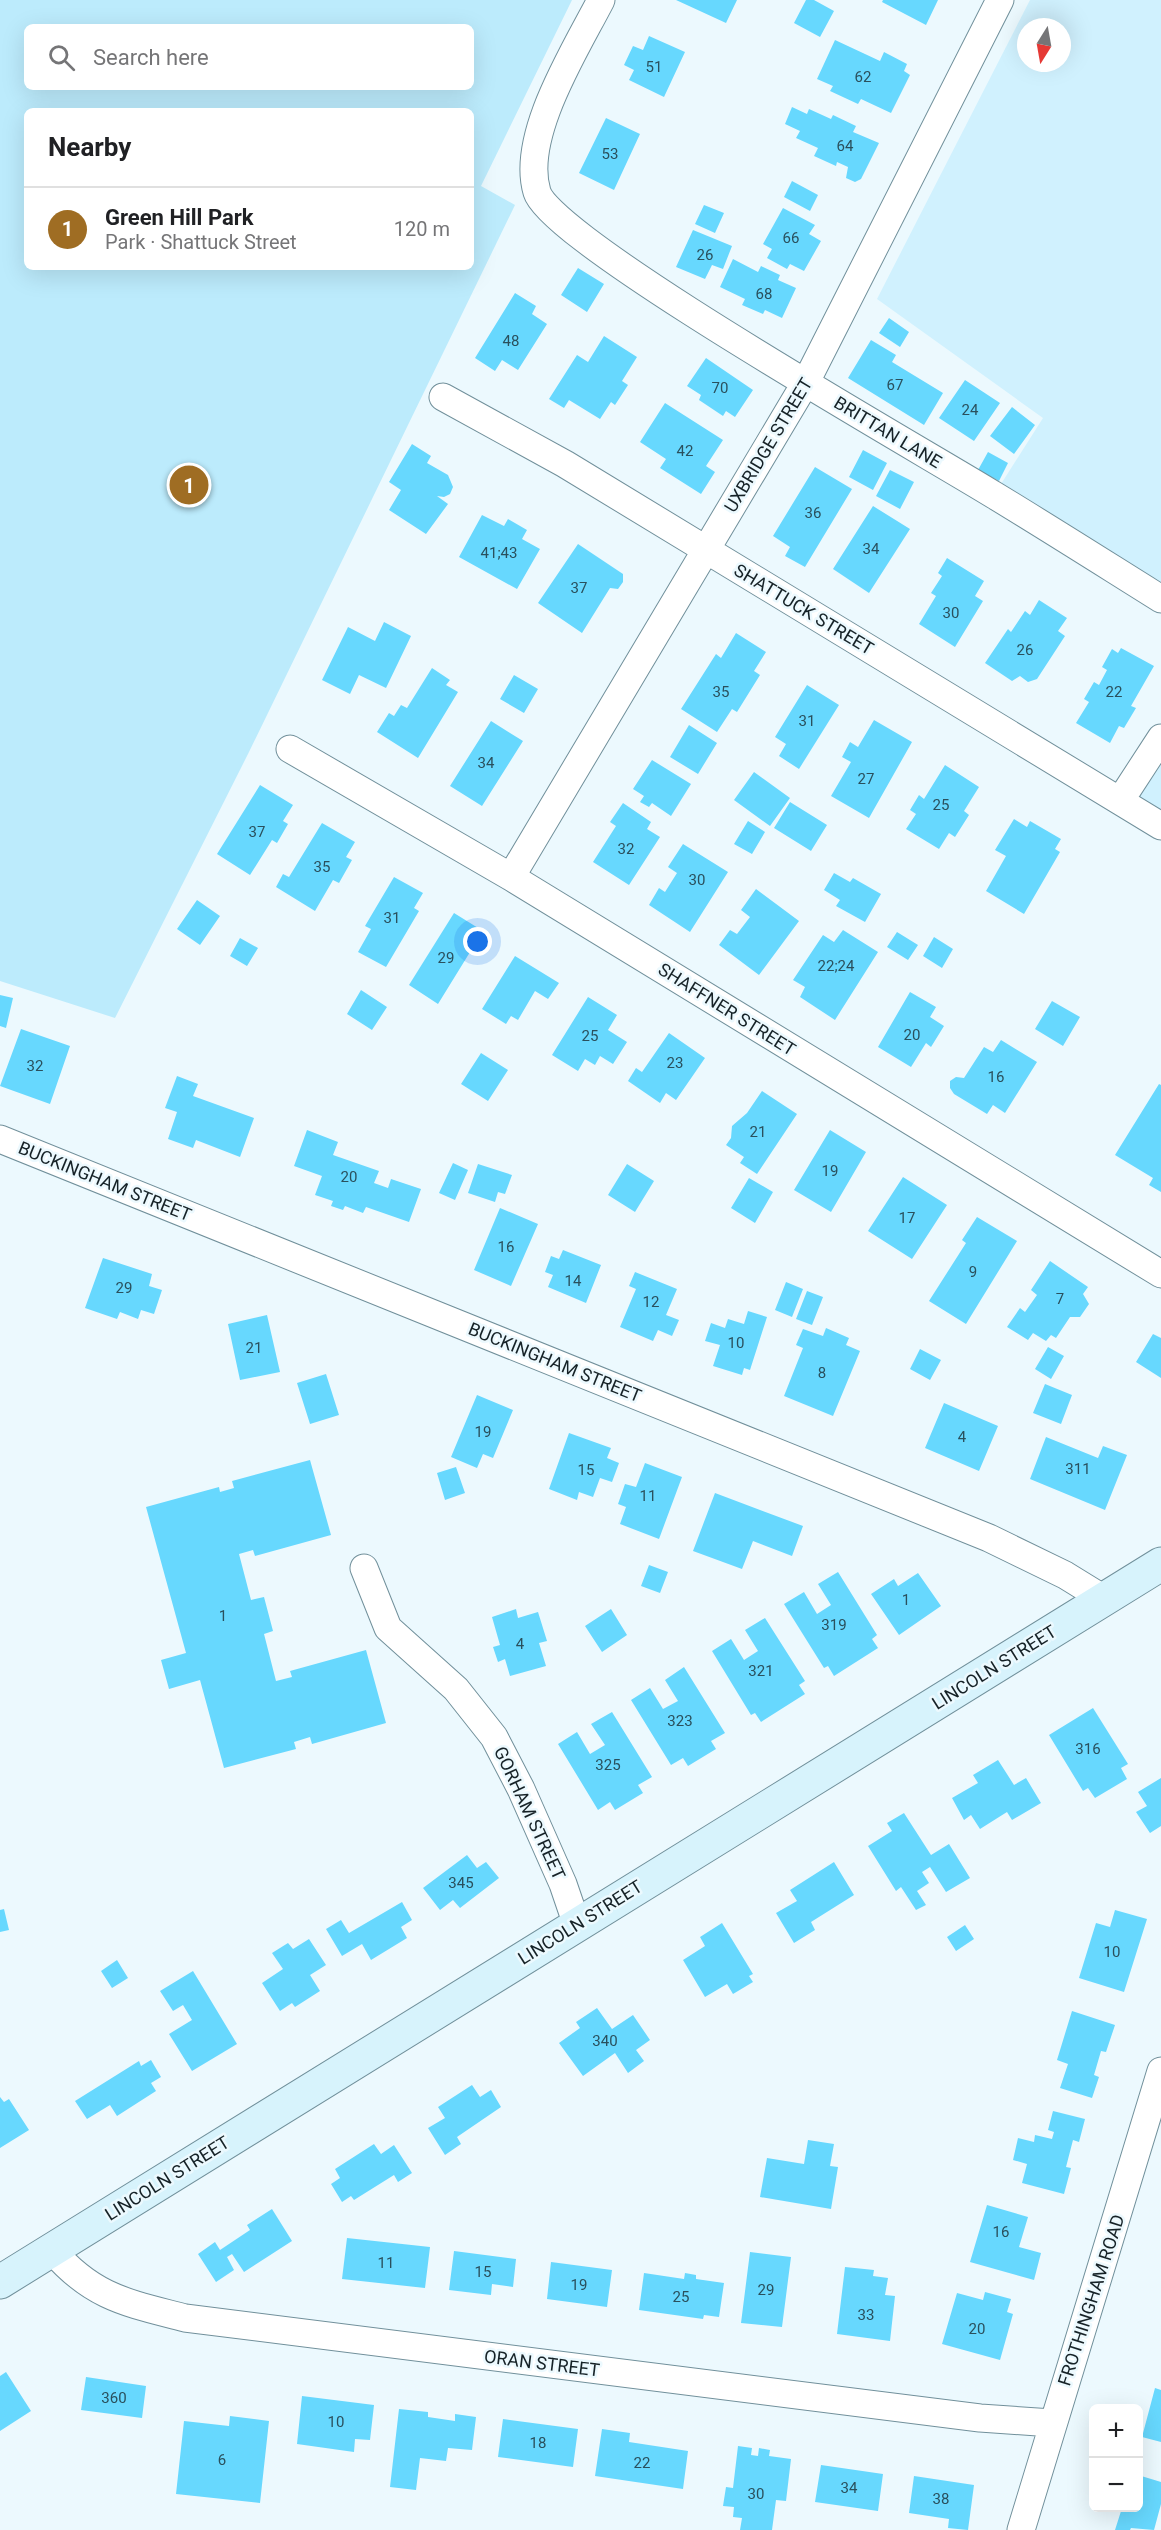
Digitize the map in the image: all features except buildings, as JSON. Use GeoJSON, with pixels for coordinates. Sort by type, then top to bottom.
{"type":"FeatureCollection","features":[{"type":"Feature","properties":{"kind":"main road","name":"LINCOLN STREET"},"geometry":{"type":"LineString","coordinates":[[0,2282],[1161,1564]]}},
{"type":"Feature","properties":{"kind":"street","name":"BRITTAN LANE"},"geometry":{"type":"LineString","coordinates":[[601,0],[567,66],[541,129],[534,168],[537,192],[545,207],[587,242],[690,311],[1161,599]]}},
{"type":"Feature","properties":{"kind":"street","name":"UXBRIDGE STREET"},"geometry":{"type":"LineString","coordinates":[[511,877],[806,382],[1000,0]]}},
{"type":"Feature","properties":{"kind":"street","name":"SHATTUCK STREET"},"geometry":{"type":"LineString","coordinates":[[443,397],[566,464],[705,550],[1009,731],[1161,826]]}},
{"type":"Feature","properties":{"kind":"street"},"geometry":{"type":"LineString","coordinates":[[1120,801],[1161,738]]}},
{"type":"Feature","properties":{"kind":"street","name":"SHAFFNER STREET"},"geometry":{"type":"LineString","coordinates":[[290,749],[511,877],[1161,1274]]}},
{"type":"Feature","properties":{"kind":"street","name":"BUCKINGHAM STREET"},"geometry":{"type":"LineString","coordinates":[[0,1139],[979,1534],[1065,1575],[1104,1599]]}},
{"type":"Feature","properties":{"kind":"street","name":"GORHAM STREET"},"geometry":{"type":"LineString","coordinates":[[364,1568],[388,1628],[456,1689],[494,1737],[521,1789],[563,1884],[577,1925]]}},
{"type":"Feature","properties":{"kind":"street","name":"FROTHINGHAM ROAD"},"geometry":{"type":"LineString","coordinates":[[1021,2530],[1161,2071]]}},
{"type":"Feature","properties":{"kind":"street","name":"ORAN STREET"},"geometry":{"type":"LineString","coordinates":[[52,2250],[91,2286],[117,2301],[185,2318],[980,2418],[1052,2423]]}},
{"type":"Feature","properties":{"kind":"shaded area"},"geometry":{"type":"Polygon","coordinates":[[[0,0],[572,0],[481,186],[515,205],[248,754],[115,1018],[0,981],[0,0]]]}},
{"type":"Feature","properties":{"kind":"shaded area"},"geometry":{"type":"Polygon","coordinates":[[[1030,0],[1161,0],[1161,599],[994,495],[1043,418],[877,299],[1017,25],[1017,72],[1071,72],[1071,18],[1021,18],[1030,0]]]}},
{"type":"Feature","properties":{"kind":"shaded area"},"geometry":{"type":"Polygon","coordinates":[[[1161,738],[1161,826],[1120,801],[1161,738]]]}},
{"type":"Feature","properties":{"kind":"place","name":"Green Hill Park"},"geometry":{"type":"Point","coordinates":[189,485]}}]}
